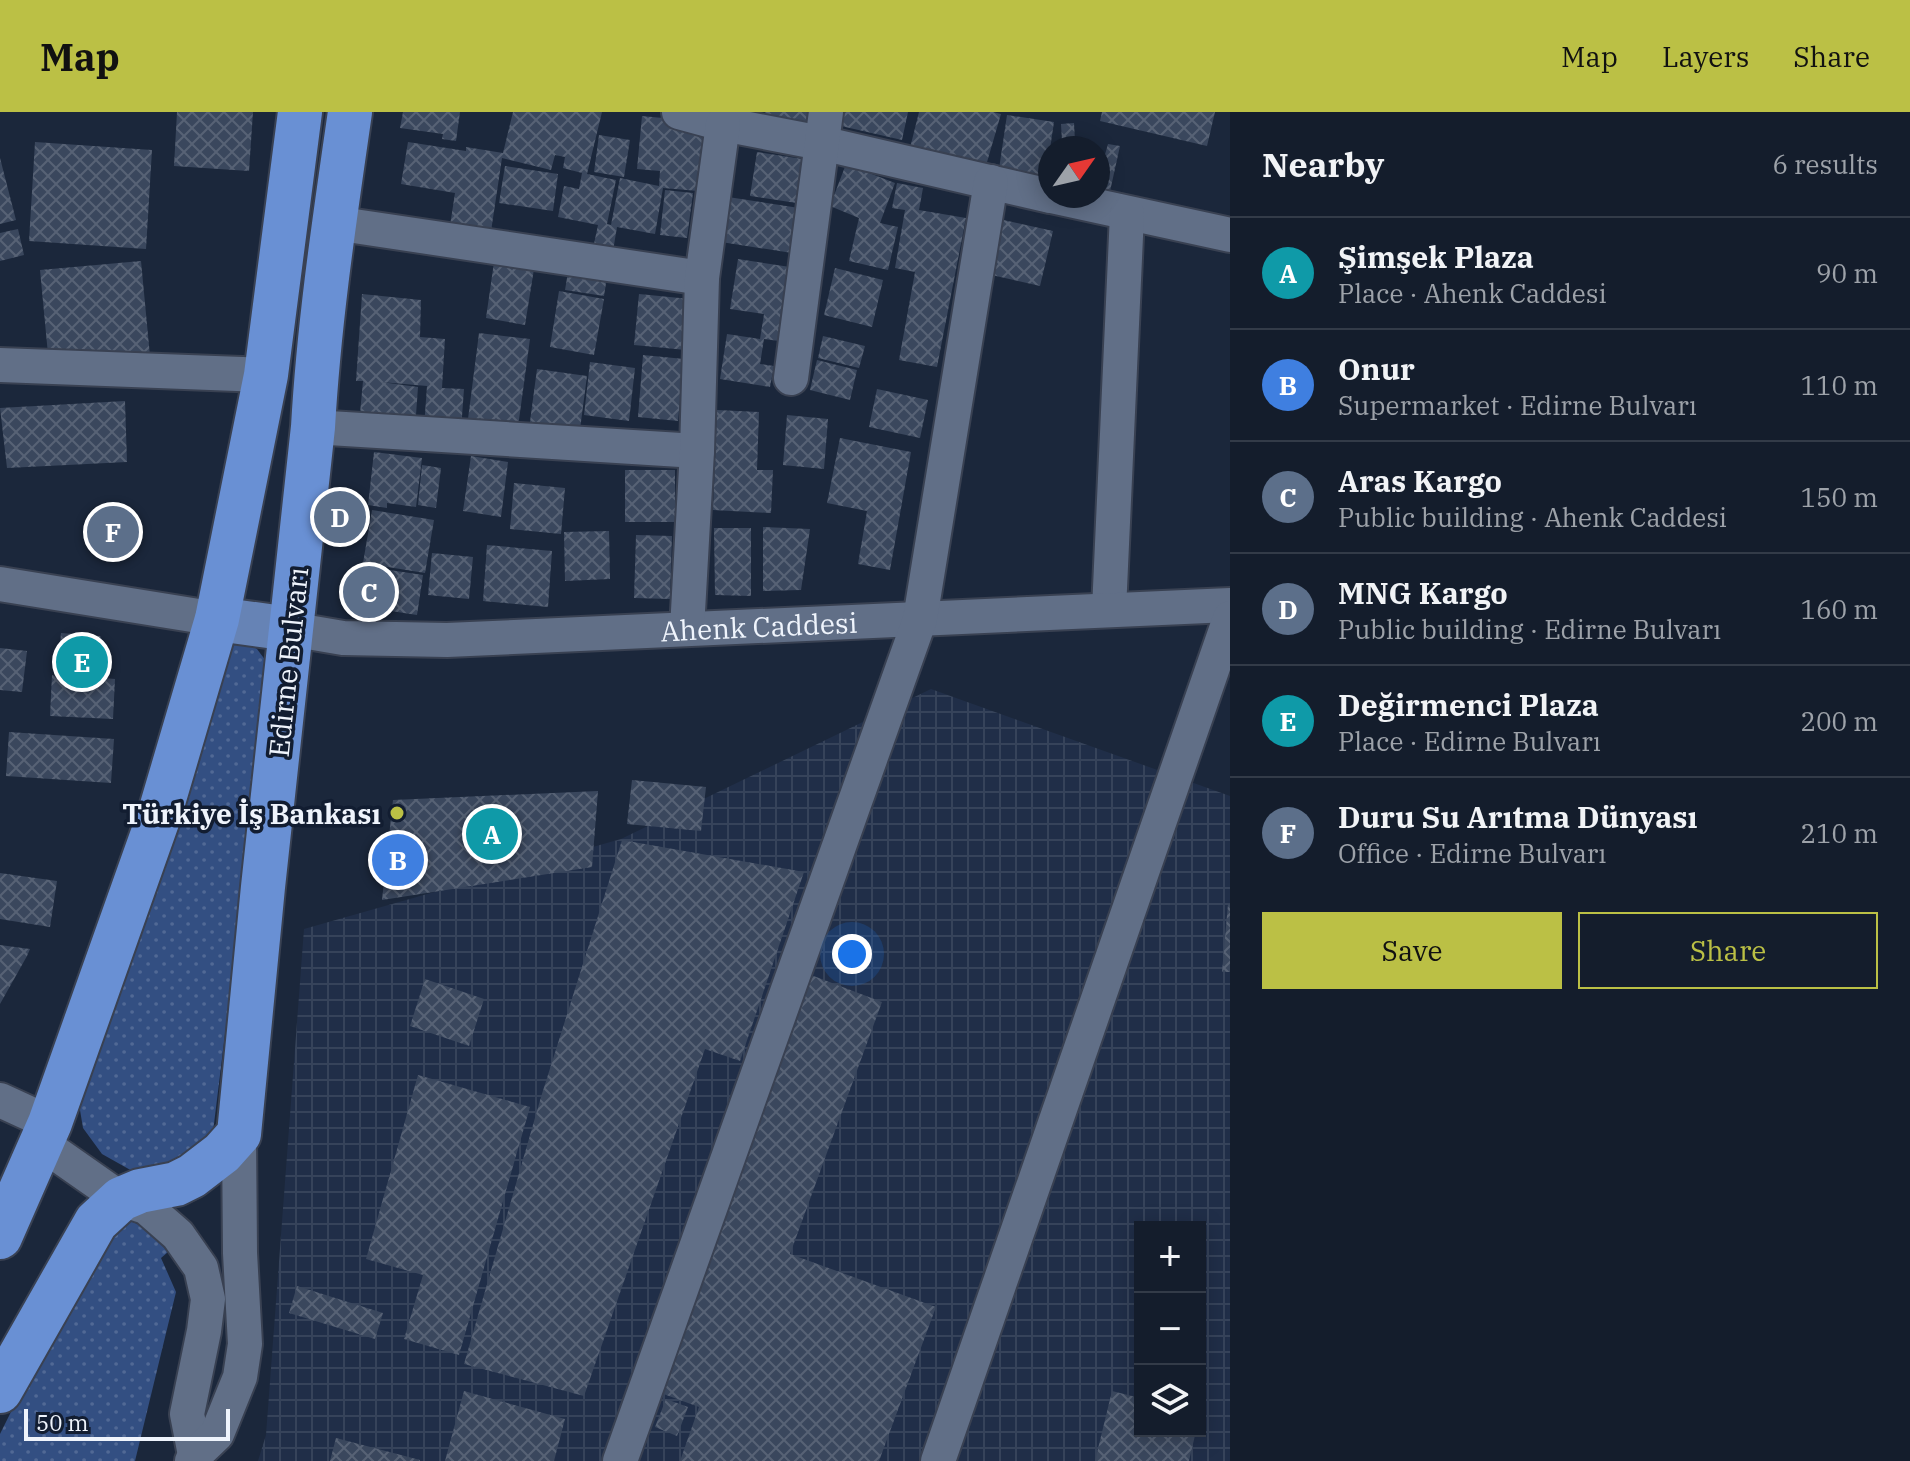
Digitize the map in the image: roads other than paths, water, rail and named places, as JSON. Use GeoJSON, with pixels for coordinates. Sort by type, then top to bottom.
{"type":"FeatureCollection","features":[{"type":"Feature","properties":{"kind":"highway"},"geometry":{"type":"LineString","coordinates":[[0,1237],[45,1133],[159,816],[217,619],[266,375],[300,112]]}},
{"type":"Feature","properties":{"kind":"highway","name":"Edirne Bulvarı"},"geometry":{"type":"LineString","coordinates":[[239,1134],[316,376],[350,112]]}},
{"type":"Feature","properties":{"kind":"highway"},"geometry":{"type":"LineString","coordinates":[[0,1391],[96,1222],[121,1199],[140,1191],[176,1184],[192,1176],[222,1153],[239,1134]]}},
{"type":"Feature","properties":{"kind":"main road"},"geometry":{"type":"LineString","coordinates":[[217,619],[290,629]]}},
{"type":"Feature","properties":{"kind":"street"},"geometry":{"type":"LineString","coordinates":[[679,112],[723,124],[823,128],[991,182],[1038,193]]}},
{"type":"Feature","properties":{"kind":"street"},"geometry":{"type":"LineString","coordinates":[[687,629],[702,278],[723,124]]}},
{"type":"Feature","properties":{"kind":"street"},"geometry":{"type":"LineString","coordinates":[[791,378],[823,128]]}},
{"type":"Feature","properties":{"kind":"street"},"geometry":{"type":"LineString","coordinates":[[620,1461],[920,619],[991,182]]}},
{"type":"Feature","properties":{"kind":"street"},"geometry":{"type":"LineString","coordinates":[[1101,208],[1230,235]]}},
{"type":"Feature","properties":{"kind":"street"},"geometry":{"type":"LineString","coordinates":[[1109,610],[1127,214]]}},
{"type":"Feature","properties":{"kind":"street"},"geometry":{"type":"LineString","coordinates":[[334,223],[702,278]]}},
{"type":"Feature","properties":{"kind":"street"},"geometry":{"type":"LineString","coordinates":[[0,365],[266,375]]}},
{"type":"Feature","properties":{"kind":"street"},"geometry":{"type":"LineString","coordinates":[[313,427],[697,451]]}},
{"type":"Feature","properties":{"kind":"street"},"geometry":{"type":"LineString","coordinates":[[0,584],[217,619]]}},
{"type":"Feature","properties":{"kind":"street","name":"Ahenk Caddesi"},"geometry":{"type":"LineString","coordinates":[[290,629],[343,638],[447,640],[1230,605]]}},
{"type":"Feature","properties":{"kind":"street"},"geometry":{"type":"LineString","coordinates":[[938,1461],[1230,618]]}},
{"type":"Feature","properties":{"kind":"street"},"geometry":{"type":"LineString","coordinates":[[0,1100],[45,1133],[121,1199],[146,1207],[178,1235],[201,1268],[208,1299],[187,1414],[194,1458]]}},
{"type":"Feature","properties":{"kind":"street"},"geometry":{"type":"LineString","coordinates":[[194,1458],[217,1434],[240,1377],[245,1344],[240,1268],[239,1134]]}},
{"type":"Feature","properties":{"kind":"street"},"geometry":{"type":"LineString","coordinates":[[201,1268],[227,1273],[240,1268]]}},
{"type":"Feature","properties":{"kind":"place","name":"MNG Kargo"},"geometry":{"type":"Point","coordinates":[340,517]}},
{"type":"Feature","properties":{"kind":"place","name":"Duru Su Arıtma Dünyası"},"geometry":{"type":"Point","coordinates":[113,532]}},
{"type":"Feature","properties":{"kind":"place","name":"Aras Kargo"},"geometry":{"type":"Point","coordinates":[369,592]}},
{"type":"Feature","properties":{"kind":"place","name":"Değirmenci Plaza"},"geometry":{"type":"Point","coordinates":[82,662]}},
{"type":"Feature","properties":{"kind":"place","name":"Türkiye İş Bankası"},"geometry":{"type":"Point","coordinates":[397,813]}},
{"type":"Feature","properties":{"kind":"place","name":"Şimşek Plaza"},"geometry":{"type":"Point","coordinates":[492,834]}},
{"type":"Feature","properties":{"kind":"place","name":"Onur"},"geometry":{"type":"Point","coordinates":[398,860]}}]}
